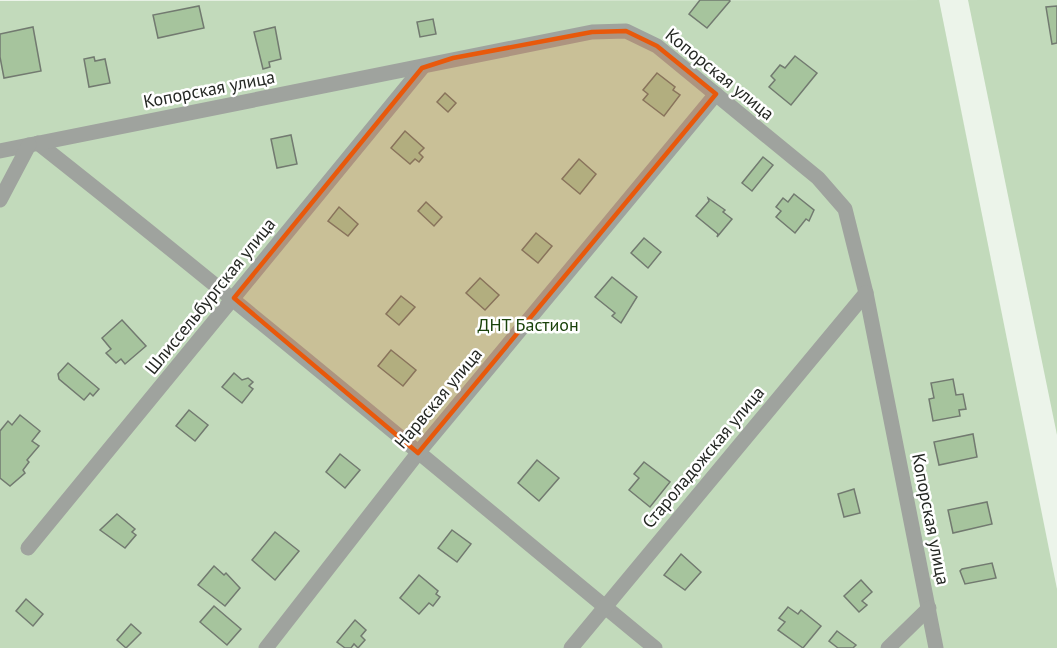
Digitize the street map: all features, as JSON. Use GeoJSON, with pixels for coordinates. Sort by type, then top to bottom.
{"type":"FeatureCollection","features":[{"type":"Feature","properties":{"kind":"street","name":"Копорская улица"},"geometry":{"type":"LineString","coordinates":[[0,151],[422,68],[453,58],[592,32],[626,31],[657,46],[818,178],[845,209],[866,293],[936,648]]}},
{"type":"Feature","properties":{"kind":"street","name":"Шлиссельбургская улица"},"geometry":{"type":"LineString","coordinates":[[28,548],[422,68]]}},
{"type":"Feature","properties":{"kind":"street","name":"Нарвская улица"},"geometry":{"type":"LineString","coordinates":[[266,648],[418,453],[716,94]]}},
{"type":"Feature","properties":{"kind":"street"},"geometry":{"type":"LineString","coordinates":[[0,200],[34,144],[234,297],[418,453],[655,648]]}},
{"type":"Feature","properties":{"kind":"street","name":"Староладожская улица"},"geometry":{"type":"LineString","coordinates":[[571,648],[866,293]]}},
{"type":"Feature","properties":{"kind":"street"},"geometry":{"type":"LineString","coordinates":[[888,648],[929,609]]}},
{"type":"Feature","properties":{"kind":"highlighted area"},"geometry":{"type":"Polygon","coordinates":[[[626,31],[657,46],[716,94],[418,453],[234,298],[422,68],[453,58],[592,32],[626,31]]]}},
{"type":"Feature","properties":{"kind":"green space","name":"ДНТ Бастион"},"geometry":{"type":"Polygon","coordinates":[[[939,0],[1057,589],[1057,648],[0,648],[0,1],[939,0]]]}},
{"type":"Feature","properties":{"kind":"green space"},"geometry":{"type":"Polygon","coordinates":[[[968,0],[1057,0],[1057,435],[968,0]]]}},
{"type":"Feature","properties":{"kind":"building"},"geometry":{"type":"Polygon","coordinates":[[[700,0],[730,1],[707,28],[689,14],[700,0]]]}},
{"type":"Feature","properties":{"kind":"building"},"geometry":{"type":"Polygon","coordinates":[[[199,6],[204,28],[158,38],[153,15],[199,6]]]}},
{"type":"Feature","properties":{"kind":"building"},"geometry":{"type":"Polygon","coordinates":[[[1057,6],[1057,43],[1052,44],[1046,7],[1057,6]]]}},
{"type":"Feature","properties":{"kind":"building"},"geometry":{"type":"Polygon","coordinates":[[[433,19],[436,34],[420,37],[417,22],[433,19]]]}},
{"type":"Feature","properties":{"kind":"building"},"geometry":{"type":"Polygon","coordinates":[[[33,27],[41,71],[4,78],[0,57],[0,34],[33,27]]]}},
{"type":"Feature","properties":{"kind":"building"},"geometry":{"type":"Polygon","coordinates":[[[275,27],[281,59],[269,62],[270,67],[263,69],[254,32],[275,27]]]}},
{"type":"Feature","properties":{"kind":"building"},"geometry":{"type":"Polygon","coordinates":[[[795,56],[817,73],[791,105],[769,87],[775,80],[771,76],[780,65],[785,68],[795,56]]]}},
{"type":"Feature","properties":{"kind":"building"},"geometry":{"type":"Polygon","coordinates":[[[94,57],[95,61],[105,59],[110,83],[89,87],[84,59],[94,57]]]}},
{"type":"Feature","properties":{"kind":"building"},"geometry":{"type":"Polygon","coordinates":[[[657,73],[675,87],[673,90],[680,95],[664,116],[643,100],[648,94],[643,90],[657,73]]]}},
{"type":"Feature","properties":{"kind":"building"},"geometry":{"type":"Polygon","coordinates":[[[445,93],[456,103],[448,112],[437,102],[445,93]]]}},
{"type":"Feature","properties":{"kind":"building"},"geometry":{"type":"Polygon","coordinates":[[[405,131],[424,148],[419,153],[423,157],[419,162],[415,159],[410,164],[391,148],[405,131]]]}},
{"type":"Feature","properties":{"kind":"building"},"geometry":{"type":"Polygon","coordinates":[[[291,135],[297,164],[277,168],[271,139],[291,135]]]}},
{"type":"Feature","properties":{"kind":"building"},"geometry":{"type":"Polygon","coordinates":[[[763,157],[773,165],[752,191],[742,183],[763,157]]]}},
{"type":"Feature","properties":{"kind":"building"},"geometry":{"type":"Polygon","coordinates":[[[579,159],[596,174],[580,194],[562,179],[579,159]]]}},
{"type":"Feature","properties":{"kind":"building"},"geometry":{"type":"Polygon","coordinates":[[[794,194],[814,210],[809,221],[806,219],[795,233],[776,217],[781,211],[776,207],[783,198],[788,202],[794,194]]]}},
{"type":"Feature","properties":{"kind":"building"},"geometry":{"type":"Polygon","coordinates":[[[708,198],[725,210],[723,212],[732,219],[717,237],[718,234],[696,216],[709,201],[708,198]]]}},
{"type":"Feature","properties":{"kind":"building"},"geometry":{"type":"Polygon","coordinates":[[[426,202],[442,217],[434,226],[418,211],[426,202]]]}},
{"type":"Feature","properties":{"kind":"building"},"geometry":{"type":"Polygon","coordinates":[[[339,207],[358,224],[348,236],[328,221],[339,207]]]}},
{"type":"Feature","properties":{"kind":"building"},"geometry":{"type":"Polygon","coordinates":[[[536,233],[552,246],[538,263],[522,250],[536,233]]]}},
{"type":"Feature","properties":{"kind":"building"},"geometry":{"type":"Polygon","coordinates":[[[644,238],[661,252],[648,268],[631,253],[644,238]]]}},
{"type":"Feature","properties":{"kind":"building"},"geometry":{"type":"Polygon","coordinates":[[[612,277],[637,297],[621,323],[612,316],[615,313],[595,297],[612,277]]]}},
{"type":"Feature","properties":{"kind":"building"},"geometry":{"type":"Polygon","coordinates":[[[480,278],[499,295],[485,310],[466,293],[480,278]]]}},
{"type":"Feature","properties":{"kind":"building"},"geometry":{"type":"Polygon","coordinates":[[[401,296],[415,307],[399,325],[386,314],[401,296]]]}},
{"type":"Feature","properties":{"kind":"building"},"geometry":{"type":"Polygon","coordinates":[[[122,320],[146,346],[125,364],[121,359],[116,363],[106,353],[111,349],[102,338],[122,320]]]}},
{"type":"Feature","properties":{"kind":"building"},"geometry":{"type":"Polygon","coordinates":[[[391,350],[416,370],[403,386],[378,366],[391,350]]]}},
{"type":"Feature","properties":{"kind":"building"},"geometry":{"type":"Polygon","coordinates":[[[68,363],[99,389],[93,396],[90,393],[84,400],[59,379],[58,374],[68,363]]]}},
{"type":"Feature","properties":{"kind":"building"},"geometry":{"type":"Polygon","coordinates":[[[234,373],[242,380],[248,378],[253,382],[249,386],[253,389],[242,403],[222,387],[234,373]]]}},
{"type":"Feature","properties":{"kind":"building"},"geometry":{"type":"Polygon","coordinates":[[[953,379],[956,395],[963,394],[966,409],[959,410],[960,416],[933,421],[929,399],[934,398],[931,383],[953,379]]]}},
{"type":"Feature","properties":{"kind":"building"},"geometry":{"type":"Polygon","coordinates":[[[189,410],[208,425],[195,441],[176,426],[189,410]]]}},
{"type":"Feature","properties":{"kind":"building"},"geometry":{"type":"Polygon","coordinates":[[[20,415],[40,431],[32,441],[39,446],[27,460],[29,462],[23,470],[25,473],[10,486],[0,478],[0,431],[8,421],[12,425],[20,415]]]}},
{"type":"Feature","properties":{"kind":"building"},"geometry":{"type":"Polygon","coordinates":[[[973,434],[977,457],[939,465],[934,442],[973,434]]]}},
{"type":"Feature","properties":{"kind":"building"},"geometry":{"type":"Polygon","coordinates":[[[340,454],[360,470],[345,488],[326,472],[340,454]]]}},
{"type":"Feature","properties":{"kind":"building"},"geometry":{"type":"Polygon","coordinates":[[[537,460],[559,478],[539,501],[518,483],[537,460]]]}},
{"type":"Feature","properties":{"kind":"building"},"geometry":{"type":"Polygon","coordinates":[[[644,462],[670,482],[650,507],[629,490],[639,478],[634,474],[644,462]]]}},
{"type":"Feature","properties":{"kind":"building"},"geometry":{"type":"Polygon","coordinates":[[[854,489],[860,513],[844,517],[838,494],[854,489]]]}},
{"type":"Feature","properties":{"kind":"building"},"geometry":{"type":"Polygon","coordinates":[[[987,502],[992,524],[953,533],[948,510],[987,502]]]}},
{"type":"Feature","properties":{"kind":"building"},"geometry":{"type":"Polygon","coordinates":[[[117,514],[135,529],[132,532],[136,535],[125,548],[100,530],[117,514]]]}},
{"type":"Feature","properties":{"kind":"building"},"geometry":{"type":"Polygon","coordinates":[[[452,530],[471,544],[457,562],[438,548],[452,530]]]}},
{"type":"Feature","properties":{"kind":"building"},"geometry":{"type":"Polygon","coordinates":[[[275,532],[299,551],[275,580],[252,560],[275,532]]]}},
{"type":"Feature","properties":{"kind":"building"},"geometry":{"type":"Polygon","coordinates":[[[681,554],[701,572],[685,590],[664,575],[681,554]]]}},
{"type":"Feature","properties":{"kind":"building"},"geometry":{"type":"Polygon","coordinates":[[[992,563],[996,578],[965,584],[960,571],[962,569],[992,563]]]}},
{"type":"Feature","properties":{"kind":"building"},"geometry":{"type":"Polygon","coordinates":[[[214,566],[224,575],[226,573],[240,588],[225,606],[198,585],[214,566]]]}},
{"type":"Feature","properties":{"kind":"building"},"geometry":{"type":"Polygon","coordinates":[[[419,575],[438,591],[436,594],[440,597],[433,606],[429,603],[419,614],[400,598],[419,575]]]}},
{"type":"Feature","properties":{"kind":"building"},"geometry":{"type":"Polygon","coordinates":[[[861,580],[872,592],[862,601],[867,605],[859,612],[844,596],[861,580]]]}},
{"type":"Feature","properties":{"kind":"building"},"geometry":{"type":"Polygon","coordinates":[[[26,599],[43,614],[33,626],[16,611],[26,599]]]}},
{"type":"Feature","properties":{"kind":"building"},"geometry":{"type":"Polygon","coordinates":[[[214,606],[241,629],[227,645],[200,622],[214,606]]]}},
{"type":"Feature","properties":{"kind":"building"},"geometry":{"type":"Polygon","coordinates":[[[788,607],[798,614],[801,610],[821,626],[803,648],[778,630],[785,622],[779,618],[788,607]]]}},
{"type":"Feature","properties":{"kind":"building"},"geometry":{"type":"Polygon","coordinates":[[[355,620],[366,630],[361,636],[365,640],[358,648],[354,644],[351,648],[345,648],[337,642],[355,620]]]}},
{"type":"Feature","properties":{"kind":"building"},"geometry":{"type":"Polygon","coordinates":[[[131,624],[141,633],[126,648],[117,640],[131,624]]]}},
{"type":"Feature","properties":{"kind":"building"},"geometry":{"type":"Polygon","coordinates":[[[837,631],[856,645],[853,648],[838,648],[829,641],[837,631]]]}}]}
